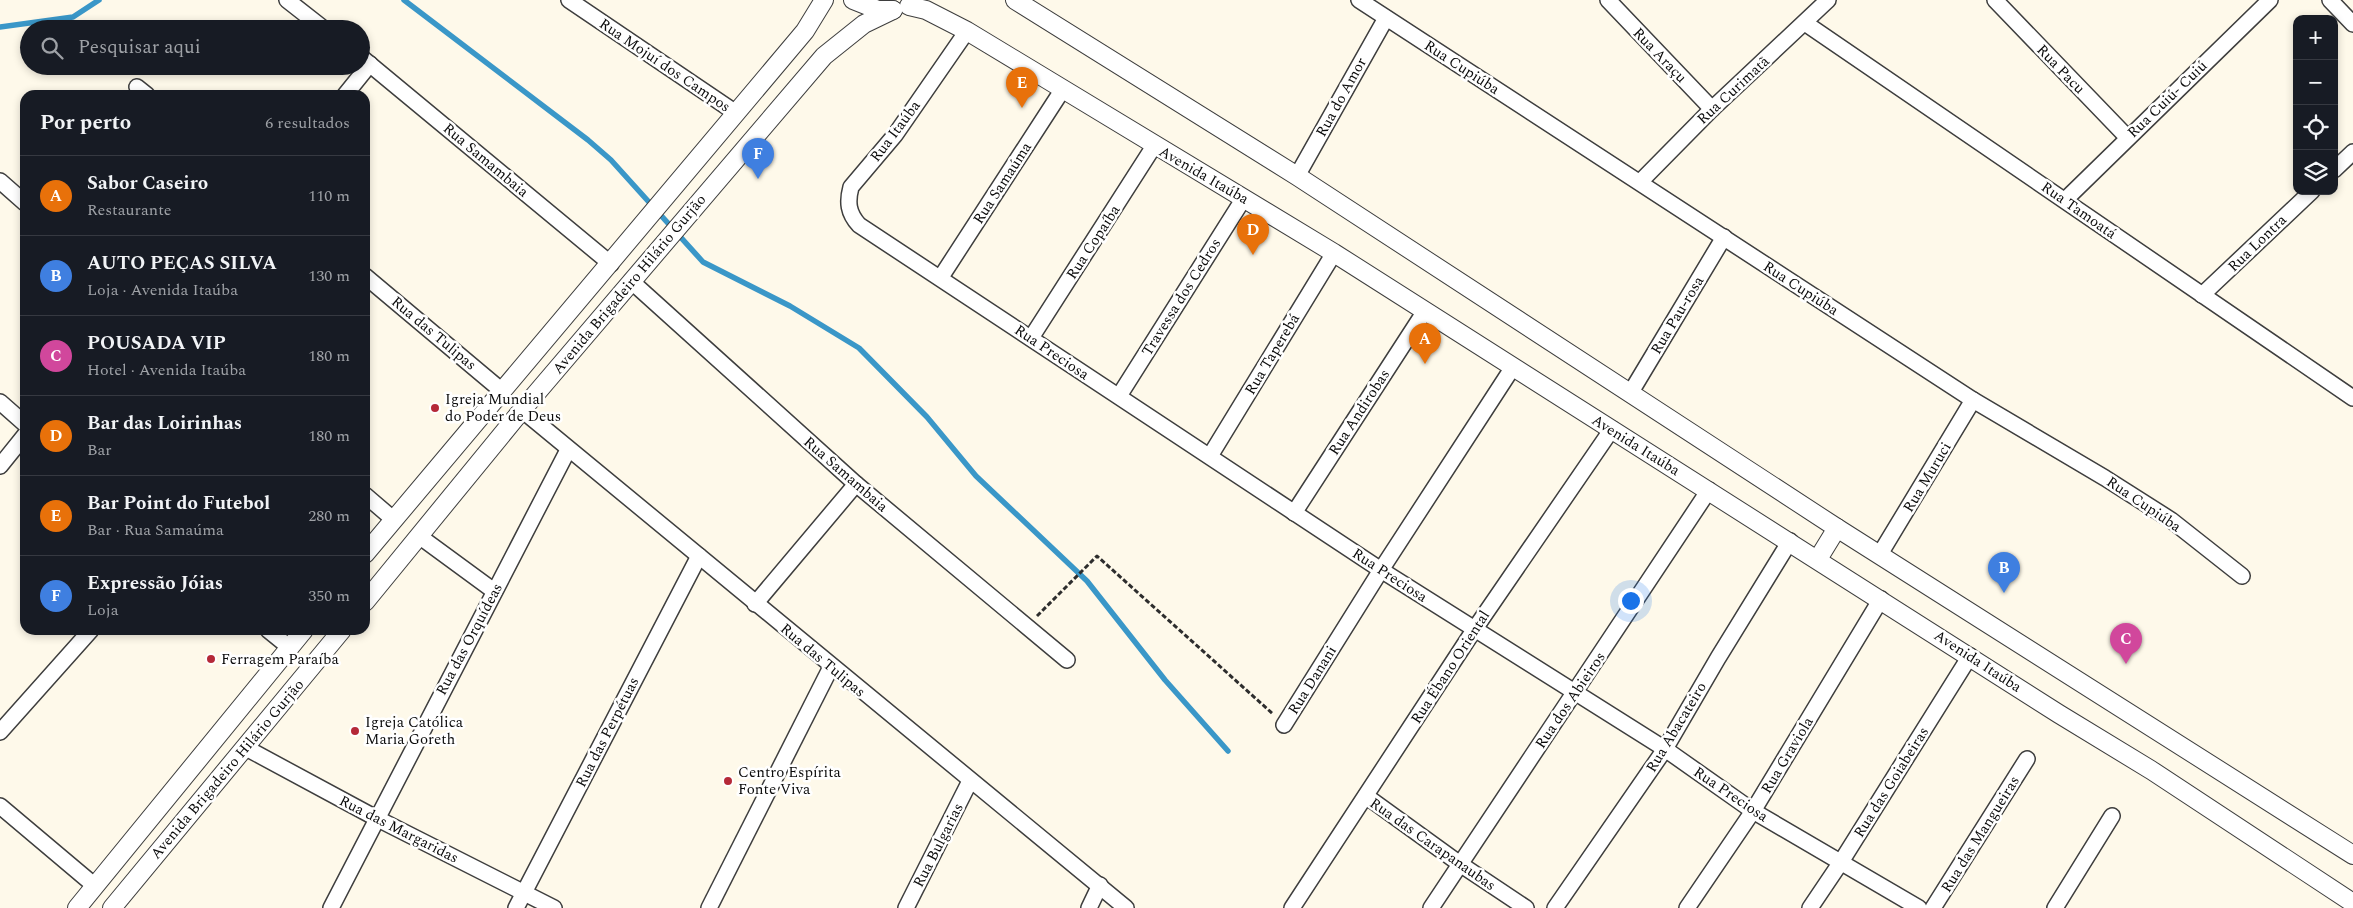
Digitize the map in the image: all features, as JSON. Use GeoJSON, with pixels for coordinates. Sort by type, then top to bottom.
{"type":"FeatureCollection","features":[{"type":"Feature","properties":{"kind":"street"},"geometry":{"type":"LineString","coordinates":[[287,0],[313,20]]}},
{"type":"Feature","properties":{"kind":"street","name":"Rua Mojuí dos Campos"},"geometry":{"type":"LineString","coordinates":[[569,0],[736,113]]}},
{"type":"Feature","properties":{"kind":"street","name":"Avenida Brigadeiro Hilário Gurjão"},"geometry":{"type":"LineString","coordinates":[[370,548],[502,390],[611,264],[805,31],[824,0]]}},
{"type":"Feature","properties":{"kind":"street","name":"Avenida Itaúba"},"geometry":{"type":"LineString","coordinates":[[853,0],[878,10],[907,6],[933,13],[967,31],[1154,146],[1334,253],[1790,541],[2059,714],[2151,770],[2353,903]]}},
{"type":"Feature","properties":{"kind":"street"},"geometry":{"type":"LineString","coordinates":[[1015,0],[1297,176],[1837,528],[2353,855]]}},
{"type":"Feature","properties":{"kind":"street","name":"Rua Cupiúba"},"geometry":{"type":"LineString","coordinates":[[1359,0],[1973,400],[2105,478],[2171,520],[2242,576]]}},
{"type":"Feature","properties":{"kind":"street","name":"Rua Araçu"},"geometry":{"type":"LineString","coordinates":[[1608,0],[1712,109]]}},
{"type":"Feature","properties":{"kind":"street","name":"Rua Curimatã"},"geometry":{"type":"LineString","coordinates":[[1640,182],[1712,109],[1805,24],[1828,0]]}},
{"type":"Feature","properties":{"kind":"street","name":"Rua Pacu"},"geometry":{"type":"LineString","coordinates":[[1995,0],[2128,138]]}},
{"type":"Feature","properties":{"kind":"street","name":"Rua Cuiú- Cuiú"},"geometry":{"type":"LineString","coordinates":[[2065,200],[2270,0]]}},
{"type":"Feature","properties":{"kind":"street"},"geometry":{"type":"LineString","coordinates":[[2330,0],[2353,24]]}},
{"type":"Feature","properties":{"kind":"street","name":"Avenida Brigadeiro Hilário Gurjão"},"geometry":{"type":"LineString","coordinates":[[370,596],[522,410],[824,56],[864,24],[907,6]]}},
{"type":"Feature","properties":{"kind":"street","name":"Rua do Amor"},"geometry":{"type":"LineString","coordinates":[[1297,176],[1386,18]]}},
{"type":"Feature","properties":{"kind":"street","name":"Rua Tamoatá"},"geometry":{"type":"LineString","coordinates":[[1805,24],[2352,395]]}},
{"type":"Feature","properties":{"kind":"street","name":"Rua Itaúba"},"geometry":{"type":"LineString","coordinates":[[868,231],[851,216],[849,196],[852,187],[895,135],[967,31]]}},
{"type":"Feature","properties":{"kind":"street","name":"Rua Samambaia"},"geometry":{"type":"LineString","coordinates":[[370,63],[611,264]]}},
{"type":"Feature","properties":{"kind":"street"},"geometry":{"type":"LineString","coordinates":[[349,90],[357,75]]}},
{"type":"Feature","properties":{"kind":"street","name":"Rua Samaúma"},"geometry":{"type":"LineString","coordinates":[[941,277],[1063,89]]}},
{"type":"Feature","properties":{"kind":"street","name":"Rua Copaíba"},"geometry":{"type":"LineString","coordinates":[[1031,338],[1154,146]]}},
{"type":"Feature","properties":{"kind":"street"},"geometry":{"type":"LineString","coordinates":[[2338,166],[2353,152]]}},
{"type":"Feature","properties":{"kind":"street"},"geometry":{"type":"LineString","coordinates":[[0,181],[20,199]]}},
{"type":"Feature","properties":{"kind":"street","name":"Rua Lontra"},"geometry":{"type":"LineString","coordinates":[[2202,295],[2308,195]]}},
{"type":"Feature","properties":{"kind":"street","name":"Travessa dos Cedros"},"geometry":{"type":"LineString","coordinates":[[1119,396],[1244,198]]}},
{"type":"Feature","properties":{"kind":"street","name":"Rua Preciosa"},"geometry":{"type":"LineString","coordinates":[[868,231],[941,277],[1381,570],[1666,749],[1753,811],[1919,908]]}},
{"type":"Feature","properties":{"kind":"street","name":"Rua Pau-rosa"},"geometry":{"type":"LineString","coordinates":[[1631,392],[1724,237]]}},
{"type":"Feature","properties":{"kind":"street","name":"Rua Taperebá"},"geometry":{"type":"LineString","coordinates":[[1210,456],[1334,253]]}},
{"type":"Feature","properties":{"kind":"street","name":"Rua das Tulipas"},"geometry":{"type":"LineString","coordinates":[[370,280],[502,390]]}},
{"type":"Feature","properties":{"kind":"street","name":"Rua Samambaia"},"geometry":{"type":"LineString","coordinates":[[631,281],[856,484],[1067,660]]}},
{"type":"Feature","properties":{"kind":"street","name":"Rua Andirobas"},"geometry":{"type":"LineString","coordinates":[[1294,513],[1425,311]]}},
{"type":"Feature","properties":{"kind":"street","name":"Rua Danani"},"geometry":{"type":"LineString","coordinates":[[1284,725],[1381,570],[1513,367]]}},
{"type":"Feature","properties":{"kind":"street","name":"Rua Muruci"},"geometry":{"type":"LineString","coordinates":[[1880,554],[1973,400]]}},
{"type":"Feature","properties":{"kind":"street"},"geometry":{"type":"LineString","coordinates":[[0,402],[20,420]]}},
{"type":"Feature","properties":{"kind":"street","name":"Rua das Tulipas"},"geometry":{"type":"LineString","coordinates":[[522,410],[831,667],[1126,908]]}},
{"type":"Feature","properties":{"kind":"street","name":"Rua Ébano Oriental"},"geometry":{"type":"LineString","coordinates":[[1292,908],[1474,630],[1612,429]]}},
{"type":"Feature","properties":{"kind":"street"},"geometry":{"type":"LineString","coordinates":[[0,466],[20,442]]}},
{"type":"Feature","properties":{"kind":"street","name":"Rua das Orquídeas"},"geometry":{"type":"LineString","coordinates":[[330,908],[568,450]]}},
{"type":"Feature","properties":{"kind":"street"},"geometry":{"type":"LineString","coordinates":[[755,604],[856,484]]}},
{"type":"Feature","properties":{"kind":"street","name":"Rua dos Abieiros"},"geometry":{"type":"LineString","coordinates":[[1431,908],[1709,490]]}},
{"type":"Feature","properties":{"kind":"street"},"geometry":{"type":"LineString","coordinates":[[370,499],[394,519]]}},
{"type":"Feature","properties":{"kind":"street"},"geometry":{"type":"LineString","coordinates":[[1818,559],[1837,528]]}},
{"type":"Feature","properties":{"kind":"street"},"geometry":{"type":"LineString","coordinates":[[419,536],[494,591]]}},
{"type":"Feature","properties":{"kind":"street","name":"Rua Abacateiro"},"geometry":{"type":"LineString","coordinates":[[1555,908],[1666,749],[1718,658],[1790,541]]}},
{"type":"Feature","properties":{"kind":"street","name":"Rua das Perpétuas"},"geometry":{"type":"LineString","coordinates":[[516,908],[698,556]]}},
{"type":"Feature","properties":{"kind":"street","name":"Rua Graviola"},"geometry":{"type":"LineString","coordinates":[[1687,908],[1753,811],[1881,599]]}},
{"type":"Feature","properties":{"kind":"street"},"geometry":{"type":"LineString","coordinates":[[0,732],[87,635]]}},
{"type":"Feature","properties":{"kind":"street"},"geometry":{"type":"LineString","coordinates":[[274,635],[290,647]]}},
{"type":"Feature","properties":{"kind":"street","name":"Avenida Brigadeiro Hilário Gurjão"},"geometry":{"type":"LineString","coordinates":[[77,908],[300,635]]}},
{"type":"Feature","properties":{"kind":"street","name":"Avenida Brigadeiro Hilário Gurjão"},"geometry":{"type":"LineString","coordinates":[[112,908],[338,635]]}},
{"type":"Feature","properties":{"kind":"street","name":"Rua das Goiabeiras"},"geometry":{"type":"LineString","coordinates":[[1810,908],[1841,862],[1970,656]]}},
{"type":"Feature","properties":{"kind":"street"},"geometry":{"type":"LineString","coordinates":[[709,908],[831,667]]}},
{"type":"Feature","properties":{"kind":"street","name":"Rua das Margaridas"},"geometry":{"type":"LineString","coordinates":[[246,748],[376,818],[554,908]]}},
{"type":"Feature","properties":{"kind":"street","name":"Rua das Mangueiras"},"geometry":{"type":"LineString","coordinates":[[1933,908],[2027,759]]}},
{"type":"Feature","properties":{"kind":"street","name":"Rua Bulgarias"},"geometry":{"type":"LineString","coordinates":[[906,908],[970,781]]}},
{"type":"Feature","properties":{"kind":"street","name":"Rua das Carapanaubas"},"geometry":{"type":"LineString","coordinates":[[1366,796],[1460,864],[1526,908]]}},
{"type":"Feature","properties":{"kind":"street"},"geometry":{"type":"LineString","coordinates":[[0,806],[95,886]]}},
{"type":"Feature","properties":{"kind":"street"},"geometry":{"type":"LineString","coordinates":[[2055,908],[2112,816]]}},
{"type":"Feature","properties":{"kind":"street"},"geometry":{"type":"LineString","coordinates":[[1089,908],[1100,885]]}},
{"type":"Feature","properties":{"kind":"path","name":"Rua Danani"},"geometry":{"type":"LineString","coordinates":[[1027,625],[1097,556],[1284,725]]}},
{"type":"Feature","properties":{"kind":"waterway"},"geometry":{"type":"LineString","coordinates":[[51,20],[73,17],[99,0]]}},
{"type":"Feature","properties":{"kind":"waterway"},"geometry":{"type":"LineString","coordinates":[[404,0],[588,140],[611,160],[703,262],[790,306],[859,348],[927,417],[976,476],[1087,581],[1165,680],[1228,751]]}},
{"type":"Feature","properties":{"kind":"waterway"},"geometry":{"type":"LineString","coordinates":[[0,27],[20,24]]}},
{"type":"Feature","properties":{"kind":"place","name":"Bar Point do Futebol"},"geometry":{"type":"Point","coordinates":[1022,108]}},
{"type":"Feature","properties":{"kind":"place","name":"Expressão Jóias"},"geometry":{"type":"Point","coordinates":[758,179]}},
{"type":"Feature","properties":{"kind":"place","name":"Bar das Loirinhas"},"geometry":{"type":"Point","coordinates":[1253,255]}},
{"type":"Feature","properties":{"kind":"place","name":"Sabor Caseiro"},"geometry":{"type":"Point","coordinates":[1425,364]}},
{"type":"Feature","properties":{"kind":"place","name":"Igreja Mundial do Poder de Deus"},"geometry":{"type":"Point","coordinates":[435,408]}},
{"type":"Feature","properties":{"kind":"place","name":"AUTO PEÇAS SILVA"},"geometry":{"type":"Point","coordinates":[2004,593]}},
{"type":"Feature","properties":{"kind":"place","name":"Ferragem Paraíba"},"geometry":{"type":"Point","coordinates":[211,659]}},
{"type":"Feature","properties":{"kind":"place","name":"POUSADA VIP"},"geometry":{"type":"Point","coordinates":[2126,664]}},
{"type":"Feature","properties":{"kind":"place","name":"Igreja Católica Maria Goreth"},"geometry":{"type":"Point","coordinates":[355,731]}},
{"type":"Feature","properties":{"kind":"place","name":"Centro Espírita Fonte Viva"},"geometry":{"type":"Point","coordinates":[728,781]}}]}
